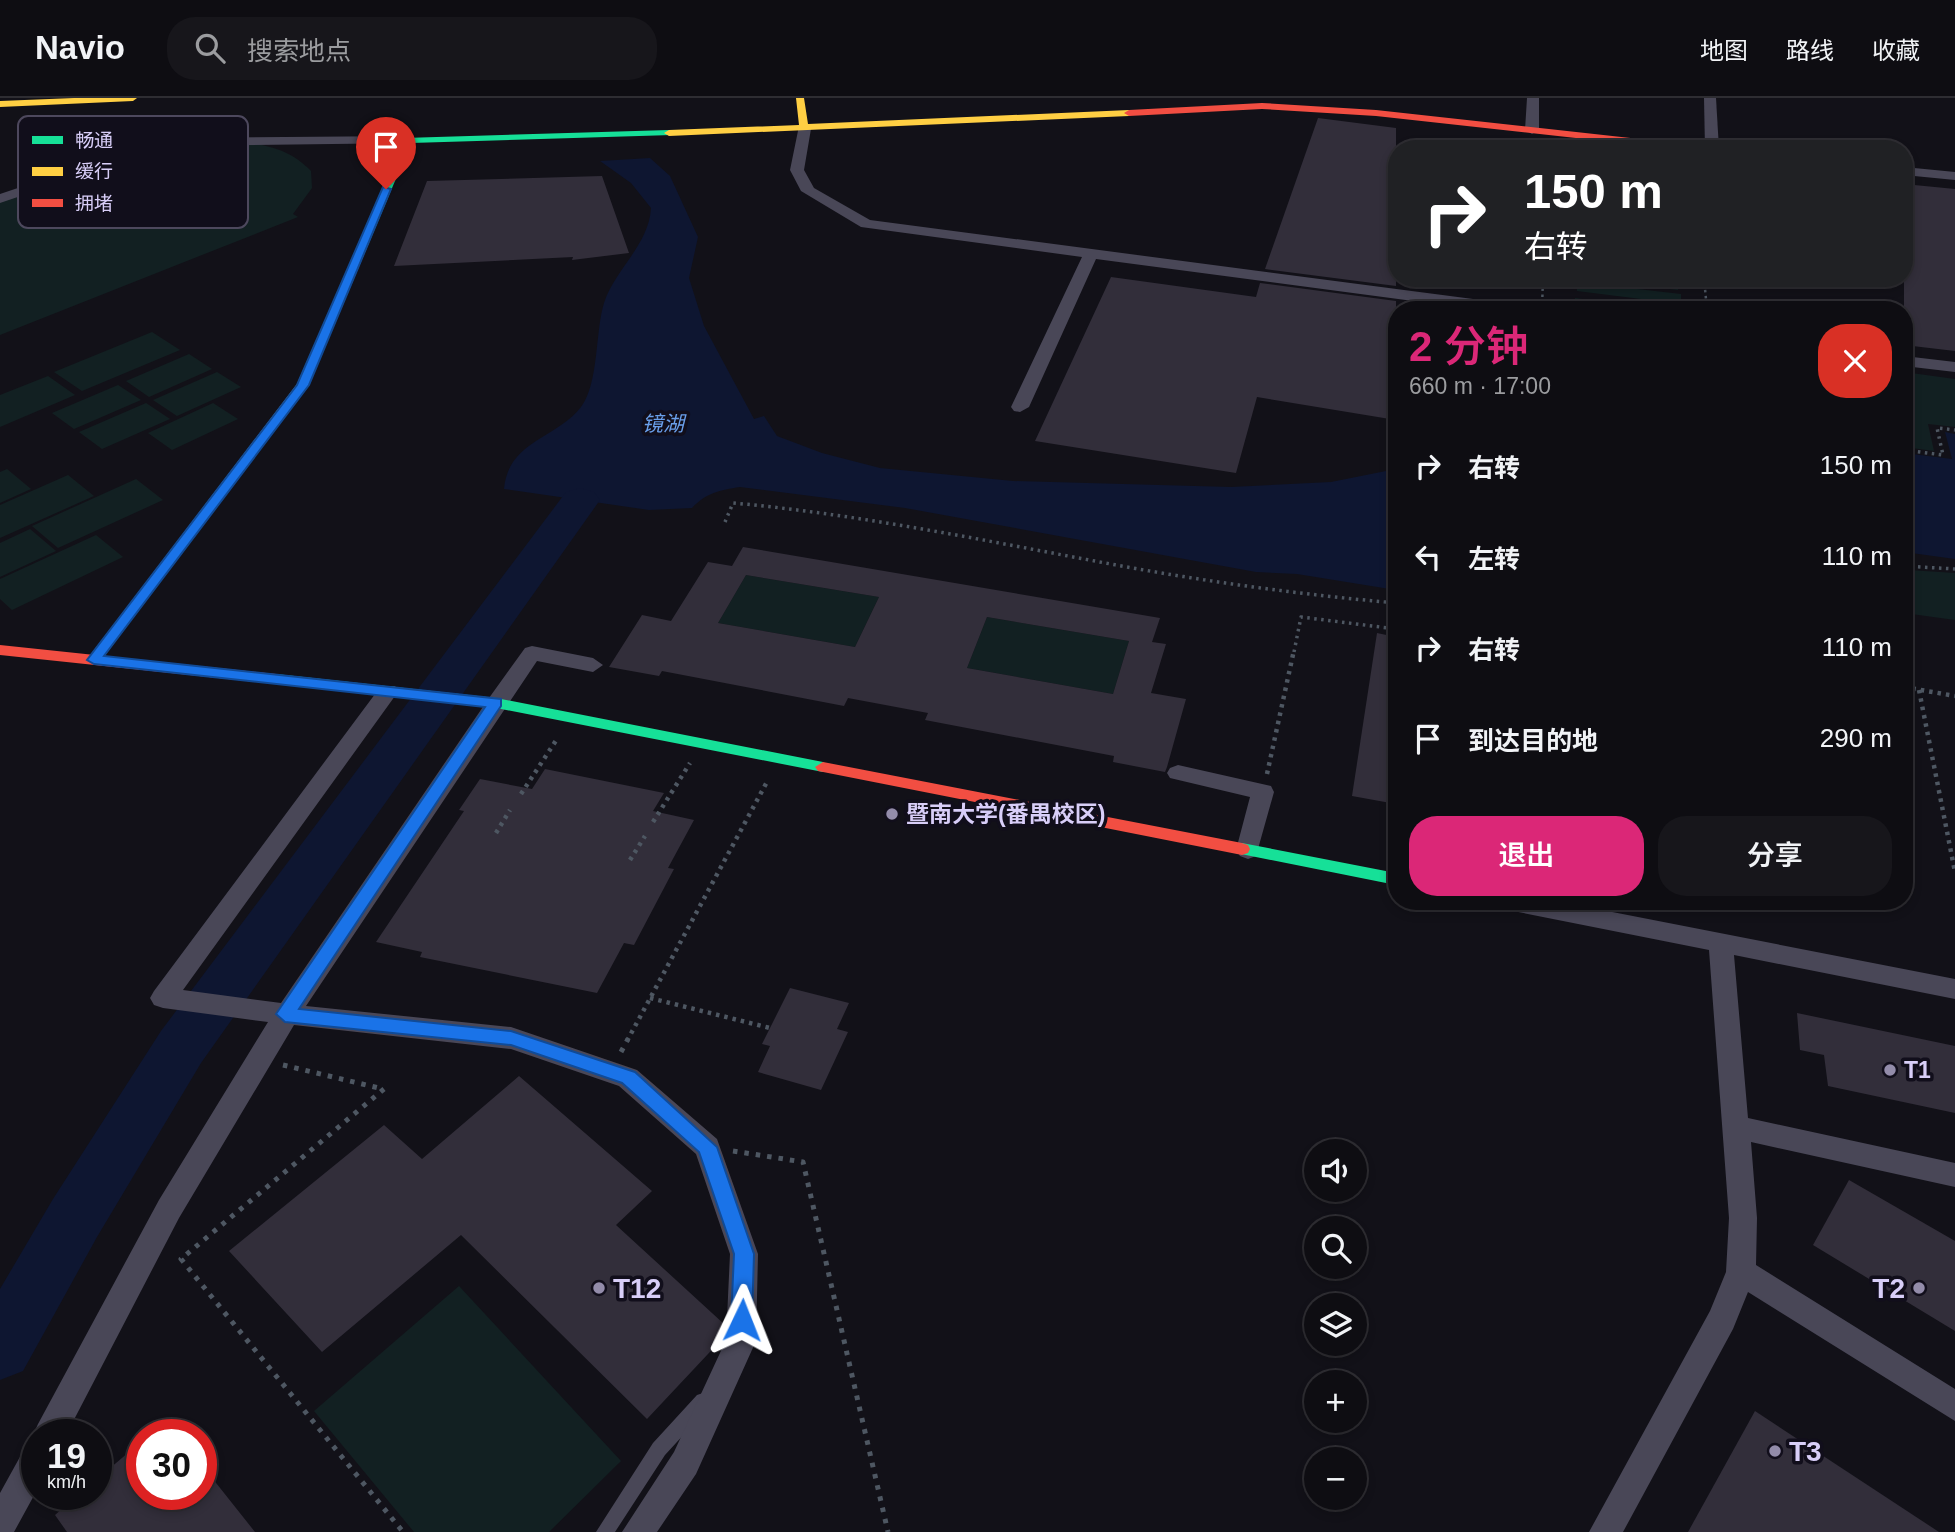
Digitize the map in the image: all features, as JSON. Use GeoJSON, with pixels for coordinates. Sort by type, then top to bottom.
{"type":"FeatureCollection","features":[{"type":"Feature","properties":{"kind":"street"},"geometry":{"type":"LineString","coordinates":[[0,104],[133,98]]}},
{"type":"Feature","properties":{"kind":"street"},"geometry":{"type":"LineString","coordinates":[[800,98],[804,129],[797,170],[808,191],[866,224],[1451,301]]}},
{"type":"Feature","properties":{"kind":"street"},"geometry":{"type":"LineString","coordinates":[[1532,130],[1533,98]]}},
{"type":"Feature","properties":{"kind":"street"},"geometry":{"type":"LineString","coordinates":[[1710,98],[1712,140]]}},
{"type":"Feature","properties":{"kind":"street"},"geometry":{"type":"LineString","coordinates":[[248,141],[407,140],[804,129],[1262,106],[1377,113],[1622,140]]}},
{"type":"Feature","properties":{"kind":"street"},"geometry":{"type":"LineString","coordinates":[[94,660],[303,385],[407,140]]}},
{"type":"Feature","properties":{"kind":"street"},"geometry":{"type":"LineString","coordinates":[[1913,172],[1955,176]]}},
{"type":"Feature","properties":{"kind":"street"},"geometry":{"type":"LineString","coordinates":[[0,199],[18,193]]}},
{"type":"Feature","properties":{"kind":"street"},"geometry":{"type":"LineString","coordinates":[[1020,408],[1091,253]]}},
{"type":"Feature","properties":{"kind":"street"},"geometry":{"type":"LineString","coordinates":[[1913,362],[1955,367]]}},
{"type":"Feature","properties":{"kind":"street"},"geometry":{"type":"LineString","coordinates":[[0,650],[496,703],[1388,877]]}},
{"type":"Feature","properties":{"kind":"street"},"geometry":{"type":"LineString","coordinates":[[57,1419],[169,1209],[257,1059],[496,703],[532,653],[593,665]]}},
{"type":"Feature","properties":{"kind":"street"},"geometry":{"type":"LineString","coordinates":[[388,691],[163,998],[511,1038],[628,1077],[707,1147],[744,1254],[741,1341],[685,1463],[638,1532]]}},
{"type":"Feature","properties":{"kind":"street"},"geometry":{"type":"LineString","coordinates":[[1178,773],[1263,792],[1248,850]]}},
{"type":"Feature","properties":{"kind":"street"},"geometry":{"type":"LineString","coordinates":[[1554,910],[1955,989]]}},
{"type":"Feature","properties":{"kind":"street"},"geometry":{"type":"LineString","coordinates":[[1605,1532],[1722,1319],[1741,1272],[1743,1218],[1721,943]]}},
{"type":"Feature","properties":{"kind":"street"},"geometry":{"type":"LineString","coordinates":[[1736,1127],[1955,1175]]}},
{"type":"Feature","properties":{"kind":"street"},"geometry":{"type":"LineString","coordinates":[[1741,1272],[1955,1406]]}},
{"type":"Feature","properties":{"kind":"street"},"geometry":{"type":"LineString","coordinates":[[0,1526],[21,1487]]}},
{"type":"Feature","properties":{"kind":"lane"},"geometry":{"type":"LineString","coordinates":[[605,1532],[659,1449],[725,1377]]}},
{"type":"Feature","properties":{"kind":"path"},"geometry":{"type":"LineString","coordinates":[[1913,451],[1942,455],[1937,428],[1955,430]]}},
{"type":"Feature","properties":{"kind":"path"},"geometry":{"type":"LineString","coordinates":[[724,522],[733,503],[855,514],[1129,567],[1273,589],[1388,602]]}},
{"type":"Feature","properties":{"kind":"path"},"geometry":{"type":"LineString","coordinates":[[1913,567],[1955,569]]}},
{"type":"Feature","properties":{"kind":"path"},"geometry":{"type":"LineString","coordinates":[[1263,792],[1301,617],[1388,628]]}},
{"type":"Feature","properties":{"kind":"path"},"geometry":{"type":"LineString","coordinates":[[1913,689],[1955,696]]}},
{"type":"Feature","properties":{"kind":"path"},"geometry":{"type":"LineString","coordinates":[[1919,690],[1955,872]]}},
{"type":"Feature","properties":{"kind":"path"},"geometry":{"type":"LineString","coordinates":[[521,794],[561,733]]}},
{"type":"Feature","properties":{"kind":"path"},"geometry":{"type":"LineString","coordinates":[[653,821],[692,758]]}},
{"type":"Feature","properties":{"kind":"path"},"geometry":{"type":"LineString","coordinates":[[611,1072],[771,774]]}},
{"type":"Feature","properties":{"kind":"path"},"geometry":{"type":"LineString","coordinates":[[496,833],[510,810]]}},
{"type":"Feature","properties":{"kind":"path"},"geometry":{"type":"LineString","coordinates":[[630,860],[645,836]]}},
{"type":"Feature","properties":{"kind":"path"},"geometry":{"type":"LineString","coordinates":[[650,998],[770,1028]]}},
{"type":"Feature","properties":{"kind":"path"},"geometry":{"type":"LineString","coordinates":[[257,1059],[384,1089],[181,1259],[403,1532]]}},
{"type":"Feature","properties":{"kind":"path"},"geometry":{"type":"LineString","coordinates":[[707,1147],[803,1162],[888,1532]]}},
{"type":"Feature","properties":{"kind":"shaded area"},"geometry":{"type":"Polygon","coordinates":[[[248,143],[286,153],[311,171],[312,188],[293,214],[298,217],[0,335],[0,198],[18,192],[18,228],[248,228],[248,143]]]}},
{"type":"Feature","properties":{"kind":"shaded area"},"geometry":{"type":"Polygon","coordinates":[[[1577,287],[1620,287],[1681,294],[1681,301],[1657,301],[1577,291],[1577,287]]]}},
{"type":"Feature","properties":{"kind":"shaded area"},"geometry":{"type":"Polygon","coordinates":[[[1653,287],[1678,287],[1678,290],[1653,287]]]}},
{"type":"Feature","properties":{"kind":"shaded area"},"geometry":{"type":"Polygon","coordinates":[[[1575,298],[1599,301],[1575,301],[1575,298]]]}},
{"type":"Feature","properties":{"kind":"shaded area"},"geometry":{"type":"Polygon","coordinates":[[[152,332],[180,350],[82,391],[54,372],[152,332]]]}},
{"type":"Feature","properties":{"kind":"shaded area"},"geometry":{"type":"Polygon","coordinates":[[[189,354],[212,369],[149,397],[126,381],[189,354]]]}},
{"type":"Feature","properties":{"kind":"shaded area"},"geometry":{"type":"Polygon","coordinates":[[[217,372],[241,387],[177,416],[153,400],[217,372]]]}},
{"type":"Feature","properties":{"kind":"shaded area"},"geometry":{"type":"Polygon","coordinates":[[[1913,373],[1955,379],[1955,427],[1928,424],[1934,451],[1913,448],[1913,373]]]}},
{"type":"Feature","properties":{"kind":"shaded area"},"geometry":{"type":"Polygon","coordinates":[[[48,376],[75,395],[0,427],[0,395],[48,376]]]}},
{"type":"Feature","properties":{"kind":"shaded area"},"geometry":{"type":"Polygon","coordinates":[[[118,385],[141,400],[74,429],[52,413],[118,385]]]}},
{"type":"Feature","properties":{"kind":"shaded area"},"geometry":{"type":"Polygon","coordinates":[[[146,403],[170,419],[102,449],[79,432],[146,403]]]}},
{"type":"Feature","properties":{"kind":"shaded area"},"geometry":{"type":"Polygon","coordinates":[[[213,403],[238,419],[172,450],[148,433],[213,403]]]}},
{"type":"Feature","properties":{"kind":"shaded area"},"geometry":{"type":"Polygon","coordinates":[[[7,469],[31,489],[0,503],[0,472],[7,469]]]}},
{"type":"Feature","properties":{"kind":"shaded area"},"geometry":{"type":"Polygon","coordinates":[[[68,475],[94,496],[0,538],[0,505],[68,475]]]}},
{"type":"Feature","properties":{"kind":"shaded area"},"geometry":{"type":"Polygon","coordinates":[[[136,479],[163,500],[58,548],[32,526],[136,479]]]}},
{"type":"Feature","properties":{"kind":"shaded area"},"geometry":{"type":"Polygon","coordinates":[[[30,529],[56,551],[0,577],[0,543],[30,529]]]}},
{"type":"Feature","properties":{"kind":"shaded area"},"geometry":{"type":"Polygon","coordinates":[[[96,535],[123,557],[12,610],[0,599],[0,579],[96,535]]]}},
{"type":"Feature","properties":{"kind":"shaded area"},"geometry":{"type":"Polygon","coordinates":[[[1913,570],[1955,573],[1955,620],[1913,614],[1913,570]]]}},
{"type":"Feature","properties":{"kind":"shaded area"},"geometry":{"type":"Polygon","coordinates":[[[746,575],[879,597],[855,647],[718,623],[746,575]]]}},
{"type":"Feature","properties":{"kind":"shaded area"},"geometry":{"type":"Polygon","coordinates":[[[987,617],[1129,641],[1113,694],[967,668],[987,617]]]}},
{"type":"Feature","properties":{"kind":"shaded area"},"geometry":{"type":"Polygon","coordinates":[[[459,1286],[621,1461],[549,1532],[414,1532],[314,1411],[459,1286]]]}},
{"type":"Feature","properties":{"kind":"water","name":"镜湖"},"geometry":{"type":"Polygon","coordinates":[[[650,158],[670,176],[698,237],[689,278],[704,326],[754,419],[764,416],[777,436],[822,453],[880,468],[1013,481],[1231,487],[1331,482],[1388,471],[1388,589],[1297,574],[1256,572],[905,508],[740,487],[714,493],[692,508],[649,510],[504,489],[507,473],[514,460],[524,450],[571,418],[587,397],[594,371],[604,303],[649,221],[651,208],[631,183],[600,161],[650,158]]]}},
{"type":"Feature","properties":{"kind":"water"},"geometry":{"type":"Polygon","coordinates":[[[1945,432],[1955,434],[1955,559],[1913,553],[1913,454],[1952,459],[1945,432]]]}},
{"type":"Feature","properties":{"kind":"building"},"geometry":{"type":"Polygon","coordinates":[[[1318,118],[1396,128],[1396,140],[1388,140],[1388,285],[1265,269],[1318,118]]]}},
{"type":"Feature","properties":{"kind":"building"},"geometry":{"type":"Polygon","coordinates":[[[602,176],[629,253],[572,260],[573,257],[394,266],[427,181],[602,176]]]}},
{"type":"Feature","properties":{"kind":"building"},"geometry":{"type":"Polygon","coordinates":[[[1913,185],[1955,189],[1955,351],[1913,346],[1913,301],[1904,301],[1904,287],[1913,287],[1913,185]]]}},
{"type":"Feature","properties":{"kind":"building"},"geometry":{"type":"Polygon","coordinates":[[[1111,277],[1256,297],[1260,283],[1396,301],[1388,301],[1388,419],[1257,397],[1236,473],[1035,441],[1111,277]]]}},
{"type":"Feature","properties":{"kind":"building"},"geometry":{"type":"Polygon","coordinates":[[[743,547],[1160,618],[1152,642],[1166,644],[1151,693],[1186,699],[1165,772],[1113,762],[1114,756],[925,720],[928,713],[848,698],[844,706],[662,671],[659,676],[609,667],[642,615],[671,621],[708,562],[732,566],[743,547]],[[746,575],[718,623],[855,647],[879,597],[746,575]],[[987,617],[967,668],[1113,694],[1129,641],[987,617]]]}},
{"type":"Feature","properties":{"kind":"building"},"geometry":{"type":"Polygon","coordinates":[[[1377,633],[1388,635],[1388,803],[1352,796],[1377,633]]]}},
{"type":"Feature","properties":{"kind":"building"},"geometry":{"type":"Polygon","coordinates":[[[545,769],[664,793],[653,811],[694,820],[668,868],[674,869],[634,945],[624,943],[597,993],[420,957],[422,952],[376,942],[464,811],[459,810],[480,779],[532,789],[545,769]]]}},
{"type":"Feature","properties":{"kind":"building"},"geometry":{"type":"Polygon","coordinates":[[[790,988],[849,1003],[837,1029],[848,1032],[821,1090],[758,1072],[770,1046],[762,1044],[790,988]]]}},
{"type":"Feature","properties":{"kind":"building","name":"T1"},"geometry":{"type":"Polygon","coordinates":[[[1797,1013],[1955,1046],[1955,1113],[1828,1086],[1824,1055],[1800,1050],[1797,1013]]]}},
{"type":"Feature","properties":{"kind":"building"},"geometry":{"type":"Polygon","coordinates":[[[519,1076],[652,1191],[616,1225],[724,1324],[723,1338],[647,1419],[461,1235],[322,1352],[229,1251],[384,1125],[422,1159],[519,1076]]]}},
{"type":"Feature","properties":{"kind":"building","name":"T2"},"geometry":{"type":"Polygon","coordinates":[[[1849,1180],[1955,1241],[1955,1331],[1813,1245],[1849,1180]]]}},
{"type":"Feature","properties":{"kind":"building","name":"T3"},"geometry":{"type":"Polygon","coordinates":[[[1755,1411],[1939,1532],[1688,1532],[1755,1411]]]}},
{"type":"Feature","properties":{"kind":"building"},"geometry":{"type":"Polygon","coordinates":[[[126,1455],[126,1510],[217,1510],[217,1484],[255,1532],[67,1532],[55,1515],[61,1510],[112,1510],[112,1466],[126,1455]]]}},
{"type":"Feature","properties":{"kind":"waterway"},"geometry":{"type":"LineString","coordinates":[[0,1349],[75,1218],[181,1047],[580,500]]}},
{"type":"Feature","properties":{"kind":"traffic: fast"},"geometry":{"type":"LineString","coordinates":[[366,238],[407,140],[669,133]]}},
{"type":"Feature","properties":{"kind":"traffic: fast"},"geometry":{"type":"LineString","coordinates":[[276,679],[496,703],[823,767]]}},
{"type":"Feature","properties":{"kind":"traffic: fast"},"geometry":{"type":"LineString","coordinates":[[1242,849],[1388,877]]}},
{"type":"Feature","properties":{"kind":"traffic: slow"},"geometry":{"type":"LineString","coordinates":[[0,104],[133,98]]}},
{"type":"Feature","properties":{"kind":"traffic: slow"},"geometry":{"type":"LineString","coordinates":[[800,98],[804,129]]}},
{"type":"Feature","properties":{"kind":"traffic: slow"},"geometry":{"type":"LineString","coordinates":[[669,133],[1129,113]]}},
{"type":"Feature","properties":{"kind":"traffic: slow"},"geometry":{"type":"LineString","coordinates":[[94,660],[303,385],[366,238]]}},
{"type":"Feature","properties":{"kind":"traffic: jam"},"geometry":{"type":"LineString","coordinates":[[1129,113],[1262,106],[1376,113],[1621,140]]}},
{"type":"Feature","properties":{"kind":"traffic: jam"},"geometry":{"type":"LineString","coordinates":[[0,650],[276,679]]}},
{"type":"Feature","properties":{"kind":"traffic: jam"},"geometry":{"type":"LineString","coordinates":[[823,767],[1242,849]]}},
{"type":"Feature","properties":{"kind":"place","name":"暨南大学(番禺校区)"},"geometry":{"type":"Point","coordinates":[892,814]}},
{"type":"Feature","properties":{"kind":"place","name":"T1"},"geometry":{"type":"Point","coordinates":[1890,1070]}},
{"type":"Feature","properties":{"kind":"place","name":"T12"},"geometry":{"type":"Point","coordinates":[599,1288]}},
{"type":"Feature","properties":{"kind":"place","name":"T2"},"geometry":{"type":"Point","coordinates":[1919,1288]}},
{"type":"Feature","properties":{"kind":"place","name":"T3"},"geometry":{"type":"Point","coordinates":[1775,1451]}},
{"type":"Feature","properties":{"kind":"route"},"geometry":{"type":"LineString","coordinates":[[386,189],[303,385],[94,660],[496,703],[285,1014],[511,1038],[628,1077],[707,1147],[744,1254],[742,1320]]}}]}
